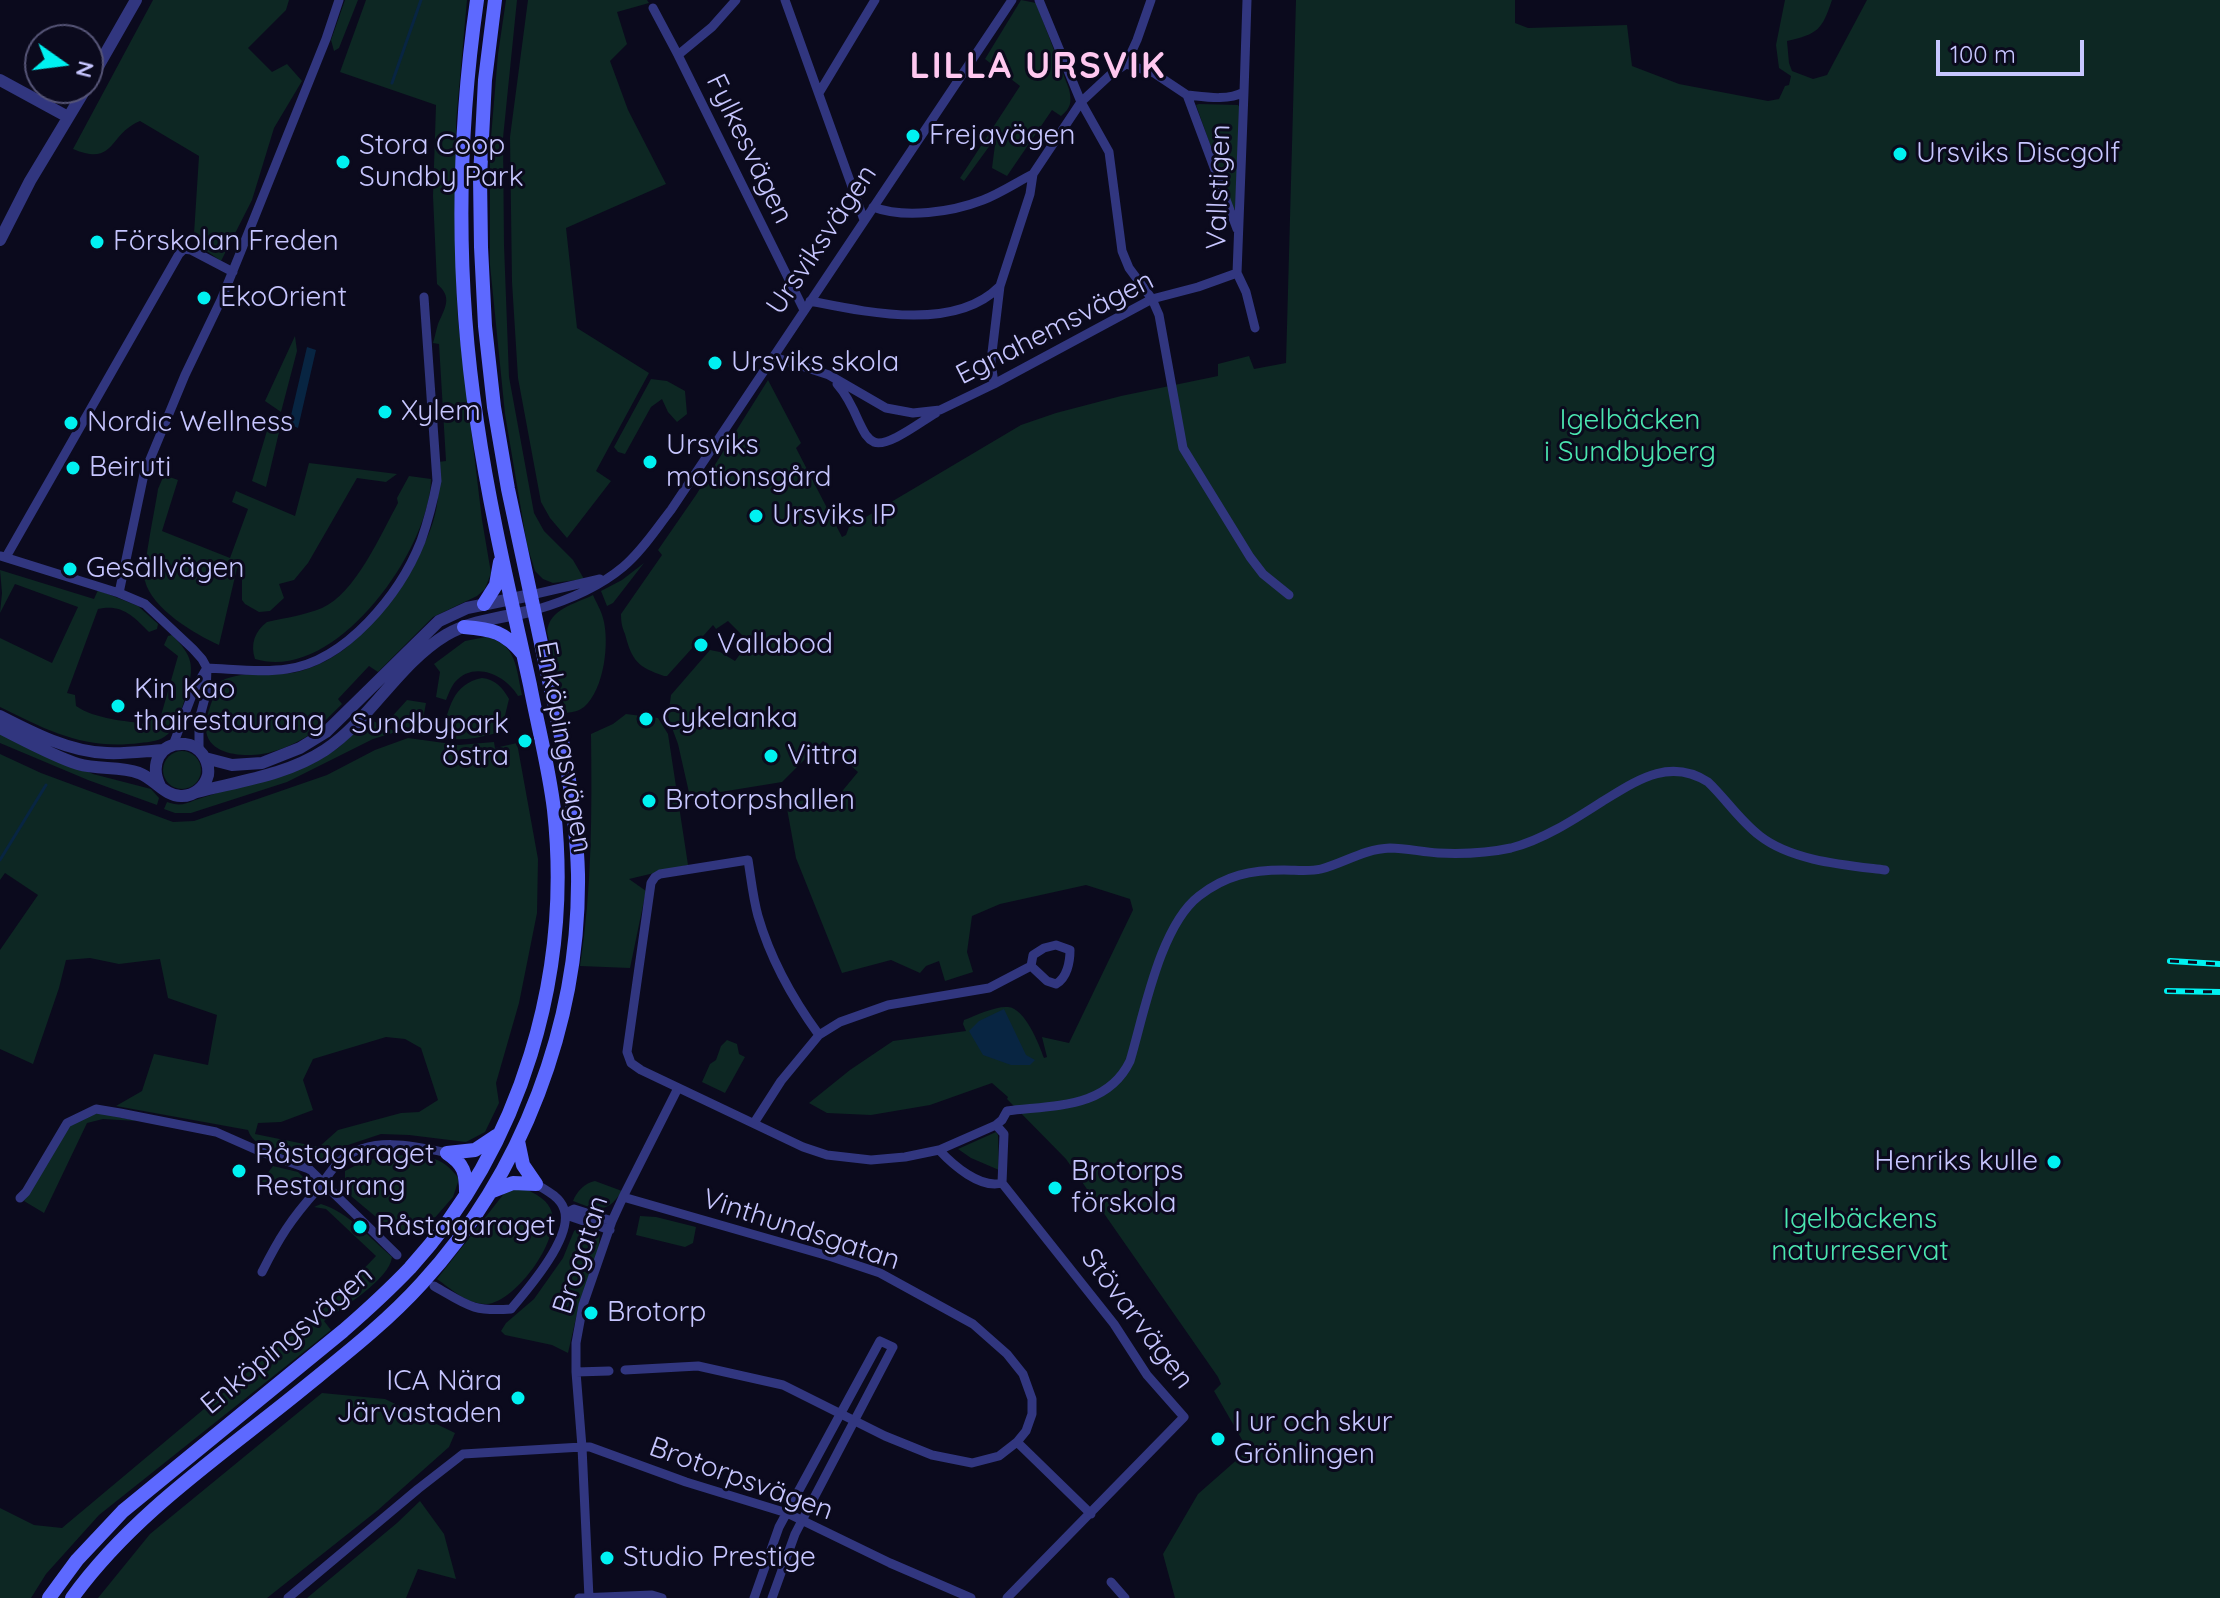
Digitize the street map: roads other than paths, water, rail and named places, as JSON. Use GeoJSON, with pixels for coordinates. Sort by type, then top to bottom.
{"type":"FeatureCollection","features":[{"type":"Feature","properties":{"kind":"main road","name":"Enköpingsvägen"},"geometry":{"type":"LineString","coordinates":[[49,1598],[77,1560],[123,1511],[373,1305],[412,1266],[466,1194],[499,1133],[538,1031],[549,983],[557,917],[558,868],[553,806],[477,421],[464,289],[463,152],[468,71],[477,0]]}},
{"type":"Feature","properties":{"kind":"main road","name":"Enköpingsvägen"},"geometry":{"type":"LineString","coordinates":[[72,1598],[103,1559],[141,1521],[357,1345],[402,1304],[446,1254],[490,1192],[518,1141],[549,1063],[560,1024],[577,913],[578,874],[573,805],[508,489],[494,407],[484,310],[480,177],[485,80],[495,0]]}},
{"type":"Feature","properties":{"kind":"main road"},"geometry":{"type":"LineString","coordinates":[[484,604],[496,585],[501,550]]}},
{"type":"Feature","properties":{"kind":"main road"},"geometry":{"type":"LineString","coordinates":[[464,627],[483,628],[505,636],[523,654]]}},
{"type":"Feature","properties":{"kind":"main road"},"geometry":{"type":"LineString","coordinates":[[447,1153],[475,1150],[499,1133]]}},
{"type":"Feature","properties":{"kind":"main road"},"geometry":{"type":"LineString","coordinates":[[518,1141],[523,1165],[536,1184]]}},
{"type":"Feature","properties":{"kind":"main road"},"geometry":{"type":"LineString","coordinates":[[447,1153],[462,1165],[466,1194]]}},
{"type":"Feature","properties":{"kind":"main road"},"geometry":{"type":"LineString","coordinates":[[490,1192],[513,1183],[536,1184]]}},
{"type":"Feature","properties":{"kind":"street"},"geometry":{"type":"LineString","coordinates":[[104,56],[136,0]]}},
{"type":"Feature","properties":{"kind":"street"},"geometry":{"type":"LineString","coordinates":[[119,593],[144,474],[233,272],[339,0]]}},
{"type":"Feature","properties":{"kind":"street"},"geometry":{"type":"LineString","coordinates":[[678,55],[712,27],[736,0]]}},
{"type":"Feature","properties":{"kind":"street"},"geometry":{"type":"LineString","coordinates":[[785,0],[864,220]]}},
{"type":"Feature","properties":{"kind":"street"},"geometry":{"type":"LineString","coordinates":[[819,93],[875,0]]}},
{"type":"Feature","properties":{"kind":"street"},"geometry":{"type":"LineString","coordinates":[[996,0],[1009,4]]}},
{"type":"Feature","properties":{"kind":"street"},"geometry":{"type":"LineString","coordinates":[[1039,0],[1081,102],[1109,152],[1122,251],[1129,268],[1152,299],[1159,315],[1183,448],[1250,557],[1263,574],[1289,595]]}},
{"type":"Feature","properties":{"kind":"street"},"geometry":{"type":"LineString","coordinates":[[994,384],[991,361],[1000,286],[1030,194],[1033,174],[1081,102],[1126,64],[1151,0]]}},
{"type":"Feature","properties":{"kind":"street","name":"Vallstigen"},"geometry":{"type":"LineString","coordinates":[[1247,0],[1237,273],[1246,292],[1255,328]]}},
{"type":"Feature","properties":{"kind":"street","name":"Ursviksvägen"},"geometry":{"type":"LineString","coordinates":[[197,792],[280,772],[314,756],[344,734],[434,644],[455,631],[555,605],[588,590],[624,566],[671,510],[1009,4]]}},
{"type":"Feature","properties":{"kind":"street","name":"Fylkesvägen"},"geometry":{"type":"LineString","coordinates":[[653,8],[807,306]]}},
{"type":"Feature","properties":{"kind":"street"},"geometry":{"type":"LineString","coordinates":[[1126,64],[1154,73],[1187,95],[1239,235]]}},
{"type":"Feature","properties":{"kind":"street"},"geometry":{"type":"LineString","coordinates":[[0,80],[68,117]]}},
{"type":"Feature","properties":{"kind":"street","name":"Vallstigen"},"geometry":{"type":"LineString","coordinates":[[1187,95],[1215,98],[1244,92]]}},
{"type":"Feature","properties":{"kind":"street"},"geometry":{"type":"LineString","coordinates":[[0,240],[30,181],[76,104]]}},
{"type":"Feature","properties":{"kind":"street"},"geometry":{"type":"LineString","coordinates":[[873,207],[887,212],[952,208],[981,201],[1033,174]]}},
{"type":"Feature","properties":{"kind":"street"},"geometry":{"type":"LineString","coordinates":[[0,728],[79,764],[140,773],[176,796],[197,792],[203,785],[208,774],[202,754],[199,720],[206,694],[207,668],[193,649],[145,604],[3,556],[179,254],[184,249],[191,250],[233,272]]}},
{"type":"Feature","properties":{"kind":"street","name":"Egnahemsvägen"},"geometry":{"type":"LineString","coordinates":[[829,375],[845,393],[864,434],[873,442],[880,443],[900,436],[940,410],[1152,299],[1237,273]]}},
{"type":"Feature","properties":{"kind":"street"},"geometry":{"type":"LineString","coordinates":[[807,306],[918,316],[960,309],[988,298],[1000,286]]}},
{"type":"Feature","properties":{"kind":"street"},"geometry":{"type":"LineString","coordinates":[[207,668],[286,670],[326,656],[362,627],[405,573],[420,544],[437,481],[424,297]]}},
{"type":"Feature","properties":{"kind":"street","name":"Egnahemsvägen"},"geometry":{"type":"LineString","coordinates":[[774,357],[829,375],[886,408],[913,413],[940,410]]}},
{"type":"Feature","properties":{"kind":"street","name":"Ursviksvägen"},"geometry":{"type":"LineString","coordinates":[[202,754],[232,765],[262,763],[300,748],[326,732],[434,625],[454,613],[608,577]]}},
{"type":"Feature","properties":{"kind":"street"},"geometry":{"type":"LineString","coordinates":[[160,786],[156,777],[157,761],[168,747],[207,668]]}},
{"type":"Feature","properties":{"kind":"street"},"geometry":{"type":"LineString","coordinates":[[0,716],[44,737],[81,749],[107,753],[185,744],[202,754]]}},
{"type":"Feature","properties":{"kind":"street"},"geometry":{"type":"LineString","coordinates":[[819,1035],[796,1004],[773,961],[757,914],[748,860],[655,877],[651,883],[627,1052],[631,1063],[803,1147],[851,1159],[886,1160],[939,1150],[996,1125],[1007,1111],[1088,1099],[1110,1088],[1130,1061],[1164,946],[1175,923],[1199,896],[1247,871],[1322,869],[1380,849],[1442,853],[1514,847],[1563,825],[1641,778],[1660,772],[1682,772],[1708,782],[1757,834],[1775,845],[1817,860],[1885,870]]}},
{"type":"Feature","properties":{"kind":"street"},"geometry":{"type":"LineString","coordinates":[[1061,946],[1070,950],[1062,981],[1056,984],[1047,981],[1031,966],[1033,955],[1044,948],[1061,946]]}},
{"type":"Feature","properties":{"kind":"street"},"geometry":{"type":"LineString","coordinates":[[754,1123],[781,1081],[819,1035],[840,1022],[871,1010],[989,988],[1031,966]]}},
{"type":"Feature","properties":{"kind":"street","name":"Brogatan"},"geometry":{"type":"LineString","coordinates":[[589,1598],[576,1343],[583,1305],[611,1226],[678,1088]]}},
{"type":"Feature","properties":{"kind":"street"},"geometry":{"type":"LineString","coordinates":[[20,1198],[67,1123],[96,1109],[216,1132],[309,1169],[397,1255]]}},
{"type":"Feature","properties":{"kind":"street"},"geometry":{"type":"LineString","coordinates":[[939,1150],[952,1164],[984,1182],[1002,1183],[1004,1134],[996,1125]]}},
{"type":"Feature","properties":{"kind":"street"},"geometry":{"type":"LineString","coordinates":[[262,1272],[295,1214],[336,1165],[358,1149],[401,1145],[447,1153]]}},
{"type":"Feature","properties":{"kind":"street","name":"Stövarvägen"},"geometry":{"type":"LineString","coordinates":[[1002,1183],[1114,1324],[1147,1375],[1184,1417],[1091,1514]]}},
{"type":"Feature","properties":{"kind":"street"},"geometry":{"type":"LineString","coordinates":[[434,1286],[474,1309],[511,1309],[544,1269],[564,1225],[566,1213],[558,1199],[536,1184]]}},
{"type":"Feature","properties":{"kind":"street","name":"Vinthundsgatan"},"geometry":{"type":"LineString","coordinates":[[623,1197],[880,1273],[973,1324],[1007,1354],[1023,1374],[1028,1387],[1032,1414],[1026,1431],[1017,1442]]}},
{"type":"Feature","properties":{"kind":"street"},"geometry":{"type":"LineString","coordinates":[[566,1213],[574,1209],[611,1226]]}},
{"type":"Feature","properties":{"kind":"street"},"geometry":{"type":"LineString","coordinates":[[754,1598],[779,1527],[880,1341],[893,1347],[791,1542],[772,1598]]}},
{"type":"Feature","properties":{"kind":"street"},"geometry":{"type":"LineString","coordinates":[[625,1370],[698,1366],[783,1385],[932,1455],[972,1463],[999,1456],[1017,1442],[1091,1514],[1007,1598]]}},
{"type":"Feature","properties":{"kind":"street"},"geometry":{"type":"LineString","coordinates":[[576,1372],[609,1371]]}},
{"type":"Feature","properties":{"kind":"street","name":"Brotorpsvägen"},"geometry":{"type":"LineString","coordinates":[[288,1598],[463,1454],[582,1447],[590,1447],[686,1482],[787,1513],[971,1598]]}},
{"type":"Feature","properties":{"kind":"street"},"geometry":{"type":"LineString","coordinates":[[1111,1582],[1125,1598]]}},
{"type":"Feature","properties":{"kind":"street"},"geometry":{"type":"LineString","coordinates":[[579,1598],[652,1595],[662,1598]]}},
{"type":"Feature","properties":{"kind":"water"},"geometry":{"type":"Polygon","coordinates":[[[307,347],[316,350],[298,428],[289,424],[307,347]]]}},
{"type":"Feature","properties":{"kind":"water"},"geometry":{"type":"Polygon","coordinates":[[[1004,1009],[1026,1055],[1035,1060],[1030,1065],[1011,1065],[983,1055],[969,1031],[979,1021],[1004,1009]]]}},
{"type":"Feature","properties":{"kind":"waterway"},"geometry":{"type":"LineString","coordinates":[[392,83],[421,0]]}},
{"type":"Feature","properties":{"kind":"waterway"},"geometry":{"type":"LineString","coordinates":[[0,860],[46,785]]}},
{"type":"Feature","properties":{"kind":"railway"},"geometry":{"type":"LineString","coordinates":[[2170,961],[2220,964]]}},
{"type":"Feature","properties":{"kind":"railway"},"geometry":{"type":"LineString","coordinates":[[2167,991],[2220,992]]}},
{"type":"Feature","properties":{"kind":"place","name":"Frejavägen"},"geometry":{"type":"Point","coordinates":[913,136]}},
{"type":"Feature","properties":{"kind":"place","name":"Ursviks Discgolf"},"geometry":{"type":"Point","coordinates":[1900,154]}},
{"type":"Feature","properties":{"kind":"place","name":"Stora Coop Sundby Park"},"geometry":{"type":"Point","coordinates":[343,162]}},
{"type":"Feature","properties":{"kind":"place","name":"Förskolan Freden"},"geometry":{"type":"Point","coordinates":[97,242]}},
{"type":"Feature","properties":{"kind":"place","name":"EkoOrient"},"geometry":{"type":"Point","coordinates":[204,298]}},
{"type":"Feature","properties":{"kind":"place","name":"Ursviks skola"},"geometry":{"type":"Point","coordinates":[715,363]}},
{"type":"Feature","properties":{"kind":"place","name":"Xylem"},"geometry":{"type":"Point","coordinates":[385,412]}},
{"type":"Feature","properties":{"kind":"place","name":"Nordic Wellness"},"geometry":{"type":"Point","coordinates":[71,423]}},
{"type":"Feature","properties":{"kind":"place","name":"Ursviks motionsgård"},"geometry":{"type":"Point","coordinates":[650,462]}},
{"type":"Feature","properties":{"kind":"place","name":"Beiruti"},"geometry":{"type":"Point","coordinates":[73,468]}},
{"type":"Feature","properties":{"kind":"place","name":"Ursviks IP"},"geometry":{"type":"Point","coordinates":[756,516]}},
{"type":"Feature","properties":{"kind":"place","name":"Gesällvägen"},"geometry":{"type":"Point","coordinates":[70,569]}},
{"type":"Feature","properties":{"kind":"place","name":"Vallabod"},"geometry":{"type":"Point","coordinates":[701,645]}},
{"type":"Feature","properties":{"kind":"place","name":"Kin Kao thairestaurang"},"geometry":{"type":"Point","coordinates":[118,706]}},
{"type":"Feature","properties":{"kind":"place","name":"Cykelanka"},"geometry":{"type":"Point","coordinates":[646,719]}},
{"type":"Feature","properties":{"kind":"place","name":"Sundbypark östra"},"geometry":{"type":"Point","coordinates":[525,741]}},
{"type":"Feature","properties":{"kind":"place","name":"Vittra"},"geometry":{"type":"Point","coordinates":[771,756]}},
{"type":"Feature","properties":{"kind":"place","name":"Brotorpshallen"},"geometry":{"type":"Point","coordinates":[649,801]}},
{"type":"Feature","properties":{"kind":"place","name":"Henriks kulle"},"geometry":{"type":"Point","coordinates":[2054,1162]}},
{"type":"Feature","properties":{"kind":"place","name":"Råstagaraget Restaurang"},"geometry":{"type":"Point","coordinates":[239,1171]}},
{"type":"Feature","properties":{"kind":"place","name":"Brotorps förskola"},"geometry":{"type":"Point","coordinates":[1055,1188]}},
{"type":"Feature","properties":{"kind":"place","name":"Råstagaraget"},"geometry":{"type":"Point","coordinates":[360,1227]}},
{"type":"Feature","properties":{"kind":"place","name":"Brotorp"},"geometry":{"type":"Point","coordinates":[591,1313]}},
{"type":"Feature","properties":{"kind":"place","name":"ICA Nära Järvastaden"},"geometry":{"type":"Point","coordinates":[518,1398]}},
{"type":"Feature","properties":{"kind":"place","name":"I ur och skur Grönlingen"},"geometry":{"type":"Point","coordinates":[1218,1439]}},
{"type":"Feature","properties":{"kind":"place","name":"Studio Prestige"},"geometry":{"type":"Point","coordinates":[607,1558]}},
{"type":"Feature","properties":{"kind":"district","name":"LILLA URSVIK"},"geometry":{"type":"Point","coordinates":[1038,67]}},
{"type":"Feature","properties":{"kind":"park label","name":"Igelbäcken i Sundbyberg"},"geometry":{"type":"Point","coordinates":[1630,437]}},
{"type":"Feature","properties":{"kind":"park label","name":"Igelbäckens naturreservat"},"geometry":{"type":"Point","coordinates":[1860,1236]}}]}
